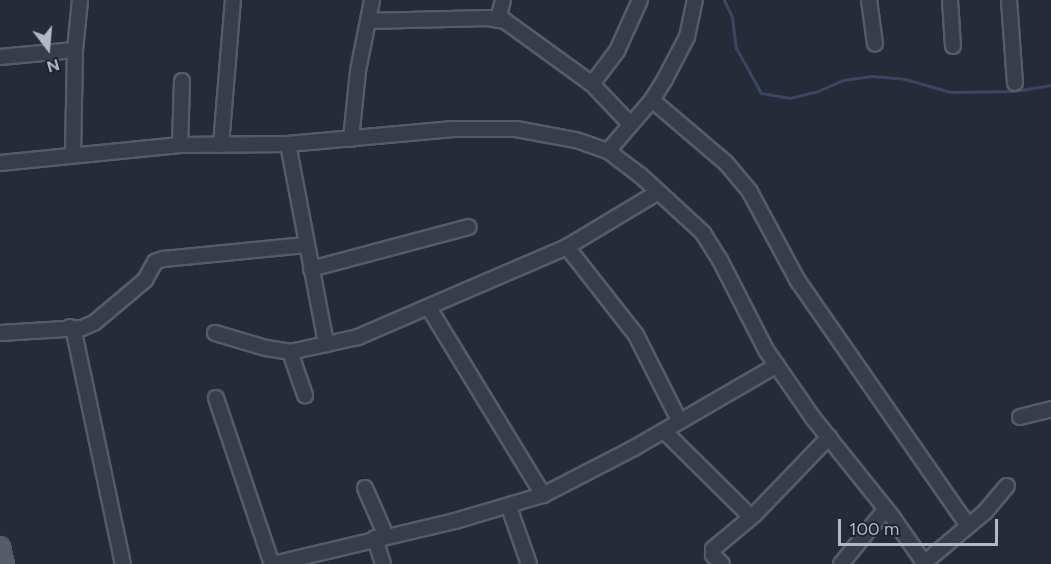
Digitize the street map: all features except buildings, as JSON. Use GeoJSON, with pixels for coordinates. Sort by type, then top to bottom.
{"type":"FeatureCollection","features":[{"type":"Feature","properties":{"kind":"main road"},"geometry":{"type":"LineString","coordinates":[[0,547],[4,564]]}},
{"type":"Feature","properties":{"kind":"street"},"geometry":{"type":"LineString","coordinates":[[73,154],[75,50],[80,0]]}},
{"type":"Feature","properties":{"kind":"street"},"geometry":{"type":"LineString","coordinates":[[220,145],[233,0]]}},
{"type":"Feature","properties":{"kind":"street"},"geometry":{"type":"LineString","coordinates":[[351,139],[358,71],[372,0]]}},
{"type":"Feature","properties":{"kind":"street"},"geometry":{"type":"LineString","coordinates":[[498,20],[503,0]]}},
{"type":"Feature","properties":{"kind":"street"},"geometry":{"type":"LineString","coordinates":[[592,84],[617,51],[640,0]]}},
{"type":"Feature","properties":{"kind":"street"},"geometry":{"type":"LineString","coordinates":[[608,151],[652,100],[683,46],[695,0]]}},
{"type":"Feature","properties":{"kind":"street"},"geometry":{"type":"LineString","coordinates":[[869,0],[875,44]]}},
{"type":"Feature","properties":{"kind":"street"},"geometry":{"type":"LineString","coordinates":[[950,0],[953,46]]}},
{"type":"Feature","properties":{"kind":"street"},"geometry":{"type":"LineString","coordinates":[[1009,0],[1015,82]]}},
{"type":"Feature","properties":{"kind":"street"},"geometry":{"type":"LineString","coordinates":[[368,21],[505,21],[592,84],[630,124]]}},
{"type":"Feature","properties":{"kind":"street"},"geometry":{"type":"LineString","coordinates":[[0,57],[75,50]]}},
{"type":"Feature","properties":{"kind":"street"},"geometry":{"type":"LineString","coordinates":[[180,145],[182,81]]}},
{"type":"Feature","properties":{"kind":"street"},"geometry":{"type":"LineString","coordinates":[[652,100],[726,163],[750,192],[798,281],[968,526]]}},
{"type":"Feature","properties":{"kind":"street"},"geometry":{"type":"LineString","coordinates":[[0,163],[180,145],[288,144],[453,129],[516,129],[576,140],[608,151],[703,233],[777,365],[924,563],[985,512],[1007,486]]}},
{"type":"Feature","properties":{"kind":"street"},"geometry":{"type":"LineString","coordinates":[[288,144],[326,344]]}},
{"type":"Feature","properties":{"kind":"street"},"geometry":{"type":"LineString","coordinates":[[215,333],[290,352],[358,337],[567,248],[658,192]]}},
{"type":"Feature","properties":{"kind":"street"},"geometry":{"type":"LineString","coordinates":[[311,269],[469,227]]}},
{"type":"Feature","properties":{"kind":"street"},"geometry":{"type":"LineString","coordinates":[[0,333],[82,328],[94,323],[145,280],[155,262],[164,259],[306,245]]}},
{"type":"Feature","properties":{"kind":"street"},"geometry":{"type":"LineString","coordinates":[[567,248],[636,335],[680,422]]}},
{"type":"Feature","properties":{"kind":"street"},"geometry":{"type":"LineString","coordinates":[[429,308],[543,495]]}},
{"type":"Feature","properties":{"kind":"street"},"geometry":{"type":"LineString","coordinates":[[70,327],[74,332],[123,564]]}},
{"type":"Feature","properties":{"kind":"street"},"geometry":{"type":"LineString","coordinates":[[290,352],[305,394]]}},
{"type":"Feature","properties":{"kind":"street"},"geometry":{"type":"LineString","coordinates":[[216,398],[272,564],[317,558],[380,537],[509,507],[543,495],[664,431],[777,365]]}},
{"type":"Feature","properties":{"kind":"street"},"geometry":{"type":"LineString","coordinates":[[1020,417],[1051,409]]}},
{"type":"Feature","properties":{"kind":"street"},"geometry":{"type":"LineString","coordinates":[[664,431],[751,517]]}},
{"type":"Feature","properties":{"kind":"street"},"geometry":{"type":"LineString","coordinates":[[722,564],[713,555],[713,549],[751,517],[829,437]]}},
{"type":"Feature","properties":{"kind":"street"},"geometry":{"type":"LineString","coordinates":[[364,488],[380,537],[383,564]]}},
{"type":"Feature","properties":{"kind":"street"},"geometry":{"type":"LineString","coordinates":[[509,507],[529,564]]}},
{"type":"Feature","properties":{"kind":"street"},"geometry":{"type":"LineString","coordinates":[[840,564],[886,509]]}},
{"type":"Feature","properties":{"kind":"waterway"},"geometry":{"type":"LineString","coordinates":[[724,0],[732,17],[736,48],[761,93],[790,98],[818,91],[843,80],[872,76],[905,79],[950,92],[1014,91],[1051,85]]}}]}
